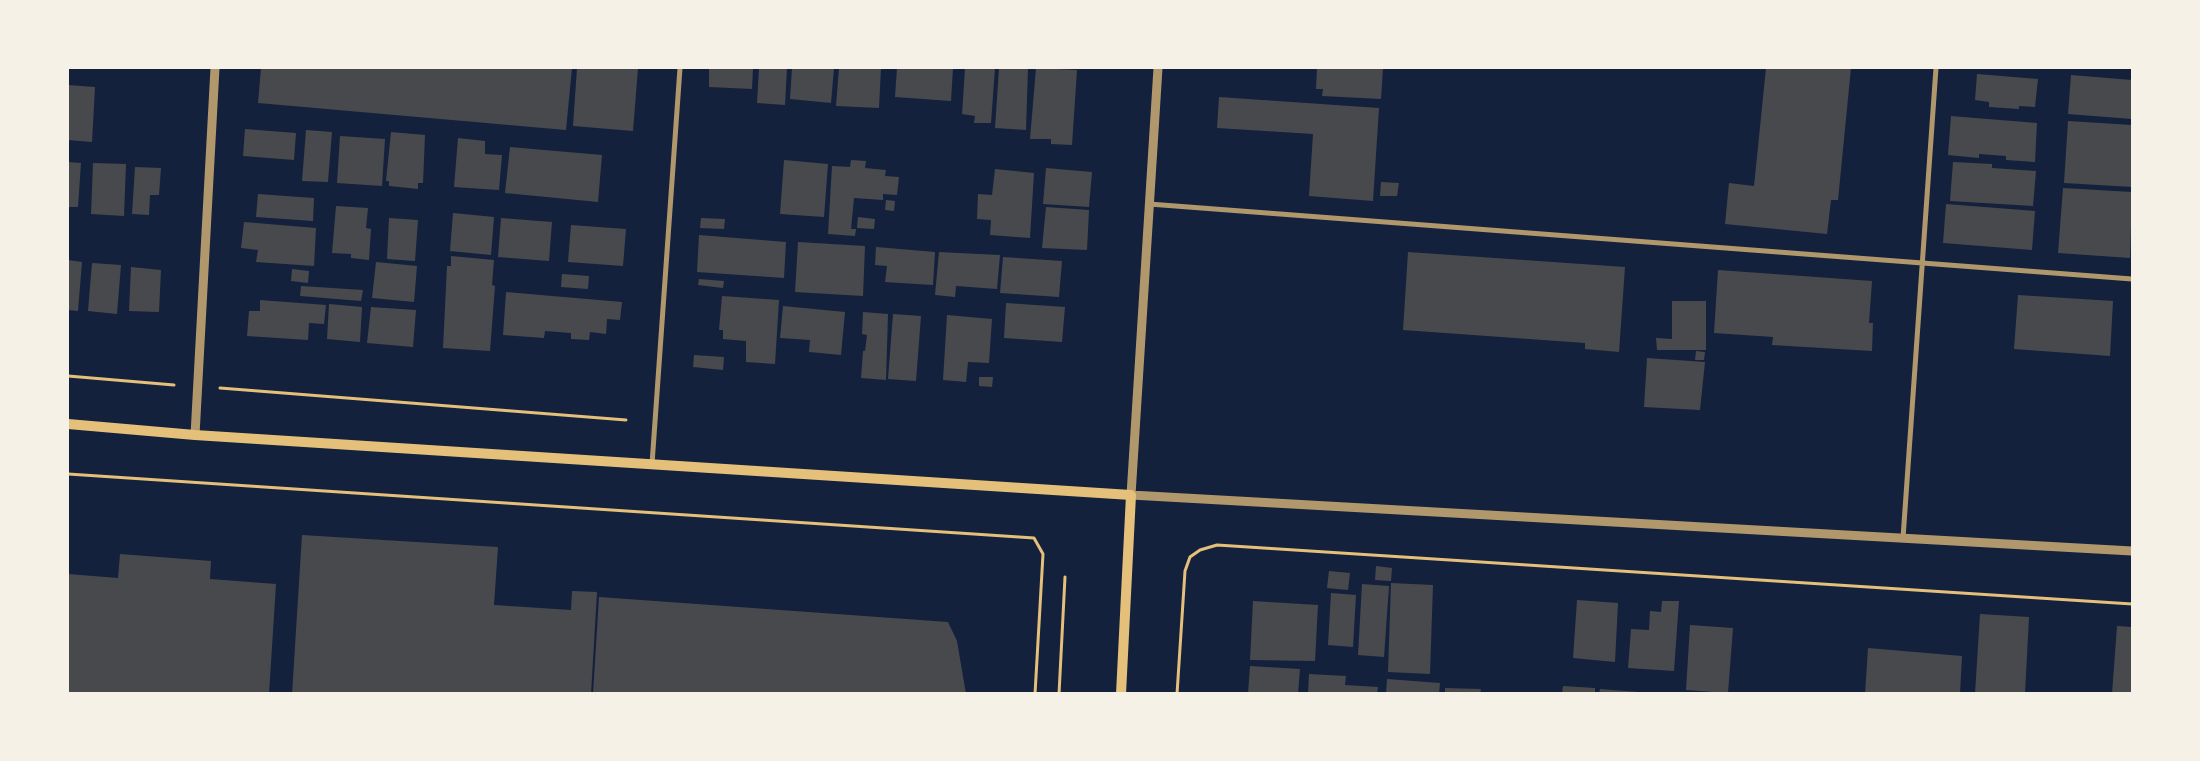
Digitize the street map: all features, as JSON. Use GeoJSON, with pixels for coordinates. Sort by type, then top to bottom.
{"type":"FeatureCollection","features":[{"type":"Feature","properties":{"kind":"main road"},"geometry":{"type":"LineString","coordinates":[[68,424],[194,435],[1131,494],[1121,694]]}},
{"type":"Feature","properties":{"kind":"street"},"geometry":{"type":"LineString","coordinates":[[194,435],[215,68]]}},
{"type":"Feature","properties":{"kind":"street"},"geometry":{"type":"LineString","coordinates":[[652,464],[680,68]]}},
{"type":"Feature","properties":{"kind":"street"},"geometry":{"type":"LineString","coordinates":[[1158,68],[1131,494],[2132,551]]}},
{"type":"Feature","properties":{"kind":"street"},"geometry":{"type":"LineString","coordinates":[[1903,538],[1936,68]]}},
{"type":"Feature","properties":{"kind":"street"},"geometry":{"type":"LineString","coordinates":[[1149,204],[2132,279]]}},
{"type":"Feature","properties":{"kind":"path"},"geometry":{"type":"LineString","coordinates":[[68,376],[626,420]]}},
{"type":"Feature","properties":{"kind":"path"},"geometry":{"type":"LineString","coordinates":[[68,474],[1034,538],[1043,554],[1035,694]]}},
{"type":"Feature","properties":{"kind":"path"},"geometry":{"type":"LineString","coordinates":[[1177,694],[1185,571],[1190,557],[1200,550],[1217,544],[2132,604]]}},
{"type":"Feature","properties":{"kind":"path"},"geometry":{"type":"LineString","coordinates":[[1058,694],[1065,577]]}},
{"type":"Feature","properties":{"kind":"building"},"geometry":{"type":"Polygon","coordinates":[[[261,68],[572,68],[566,130],[258,103],[261,68]]]}},
{"type":"Feature","properties":{"kind":"building"},"geometry":{"type":"Polygon","coordinates":[[[577,68],[638,68],[633,131],[573,126],[577,68]]]}},
{"type":"Feature","properties":{"kind":"building"},"geometry":{"type":"Polygon","coordinates":[[[709,68],[753,68],[752,89],[709,87],[709,68]]]}},
{"type":"Feature","properties":{"kind":"building"},"geometry":{"type":"Polygon","coordinates":[[[759,68],[787,68],[785,105],[757,103],[759,68]]]}},
{"type":"Feature","properties":{"kind":"building"},"geometry":{"type":"Polygon","coordinates":[[[792,68],[834,68],[831,103],[790,99],[792,68]]]}},
{"type":"Feature","properties":{"kind":"building"},"geometry":{"type":"Polygon","coordinates":[[[839,68],[881,68],[879,108],[836,106],[839,68]]]}},
{"type":"Feature","properties":{"kind":"building"},"geometry":{"type":"Polygon","coordinates":[[[897,68],[953,68],[951,101],[895,97],[897,68]]]}},
{"type":"Feature","properties":{"kind":"building"},"geometry":{"type":"Polygon","coordinates":[[[965,68],[995,68],[991,123],[974,123],[975,116],[962,114],[965,68]]]}},
{"type":"Feature","properties":{"kind":"building"},"geometry":{"type":"Polygon","coordinates":[[[999,68],[1028,68],[1026,130],[995,128],[999,68]]]}},
{"type":"Feature","properties":{"kind":"building"},"geometry":{"type":"Polygon","coordinates":[[[1036,68],[1077,70],[1072,145],[1051,144],[1051,139],[1030,139],[1036,68]]]}},
{"type":"Feature","properties":{"kind":"building"},"geometry":{"type":"Polygon","coordinates":[[[1317,68],[1383,68],[1381,99],[1322,96],[1323,89],[1316,89],[1317,68]]]}},
{"type":"Feature","properties":{"kind":"building"},"geometry":{"type":"Polygon","coordinates":[[[1766,68],[1851,68],[1838,200],[1831,200],[1827,234],[1725,224],[1729,183],[1754,186],[1766,68]]]}},
{"type":"Feature","properties":{"kind":"building"},"geometry":{"type":"Polygon","coordinates":[[[1977,74],[2038,79],[2035,107],[2019,106],[2019,109],[1989,107],[1989,102],[1975,100],[1977,74]]]}},
{"type":"Feature","properties":{"kind":"building"},"geometry":{"type":"Polygon","coordinates":[[[2071,75],[2132,80],[2132,119],[2068,114],[2071,75]]]}},
{"type":"Feature","properties":{"kind":"building"},"geometry":{"type":"Polygon","coordinates":[[[68,85],[95,87],[92,142],[68,140],[68,85]]]}},
{"type":"Feature","properties":{"kind":"building"},"geometry":{"type":"Polygon","coordinates":[[[1219,97],[1379,108],[1373,201],[1309,196],[1313,134],[1217,128],[1219,97]]]}},
{"type":"Feature","properties":{"kind":"building"},"geometry":{"type":"Polygon","coordinates":[[[1951,116],[2037,123],[2035,162],[2006,160],[2006,156],[1979,154],[1979,158],[1948,155],[1951,116]]]}},
{"type":"Feature","properties":{"kind":"building"},"geometry":{"type":"Polygon","coordinates":[[[2068,121],[2132,125],[2132,187],[2064,183],[2068,121]]]}},
{"type":"Feature","properties":{"kind":"building"},"geometry":{"type":"Polygon","coordinates":[[[245,129],[296,133],[294,160],[243,156],[245,129]]]}},
{"type":"Feature","properties":{"kind":"building"},"geometry":{"type":"Polygon","coordinates":[[[306,130],[332,132],[328,182],[302,181],[306,130]]]}},
{"type":"Feature","properties":{"kind":"building"},"geometry":{"type":"Polygon","coordinates":[[[391,132],[425,135],[423,183],[418,183],[418,189],[389,186],[389,181],[386,181],[391,132]]]}},
{"type":"Feature","properties":{"kind":"building"},"geometry":{"type":"Polygon","coordinates":[[[340,136],[385,139],[382,186],[337,183],[340,136]]]}},
{"type":"Feature","properties":{"kind":"building"},"geometry":{"type":"Polygon","coordinates":[[[458,138],[485,141],[485,154],[502,155],[499,190],[454,187],[458,138]]]}},
{"type":"Feature","properties":{"kind":"building"},"geometry":{"type":"Polygon","coordinates":[[[510,147],[602,155],[598,202],[505,193],[510,147]]]}},
{"type":"Feature","properties":{"kind":"building"},"geometry":{"type":"Polygon","coordinates":[[[784,160],[828,164],[824,217],[780,214],[784,160]]]}},
{"type":"Feature","properties":{"kind":"building"},"geometry":{"type":"Polygon","coordinates":[[[851,160],[866,161],[865,168],[886,170],[885,176],[899,177],[897,195],[883,194],[883,200],[854,198],[851,229],[856,229],[855,236],[828,234],[832,166],[850,167],[851,160]]]}},
{"type":"Feature","properties":{"kind":"building"},"geometry":{"type":"Polygon","coordinates":[[[68,162],[81,163],[78,207],[68,207],[68,162]]]}},
{"type":"Feature","properties":{"kind":"building"},"geometry":{"type":"Polygon","coordinates":[[[1953,162],[1992,164],[1992,168],[2036,171],[2033,206],[1950,201],[1953,162]]]}},
{"type":"Feature","properties":{"kind":"building"},"geometry":{"type":"Polygon","coordinates":[[[93,163],[126,164],[124,216],[91,214],[93,163]]]}},
{"type":"Feature","properties":{"kind":"building"},"geometry":{"type":"Polygon","coordinates":[[[135,167],[161,168],[159,195],[150,195],[149,215],[132,214],[135,167]]]}},
{"type":"Feature","properties":{"kind":"building"},"geometry":{"type":"Polygon","coordinates":[[[1046,168],[1092,172],[1089,207],[1043,204],[1046,168]]]}},
{"type":"Feature","properties":{"kind":"building"},"geometry":{"type":"Polygon","coordinates":[[[995,169],[1034,173],[1030,238],[990,235],[991,220],[977,219],[978,194],[992,195],[995,169]]]}},
{"type":"Feature","properties":{"kind":"building"},"geometry":{"type":"Polygon","coordinates":[[[1381,182],[1399,183],[1397,196],[1380,196],[1381,182]]]}},
{"type":"Feature","properties":{"kind":"building"},"geometry":{"type":"Polygon","coordinates":[[[2063,188],[2132,192],[2130,258],[2058,253],[2063,188]]]}},
{"type":"Feature","properties":{"kind":"building"},"geometry":{"type":"Polygon","coordinates":[[[258,194],[314,198],[313,221],[256,217],[258,194]]]}},
{"type":"Feature","properties":{"kind":"building"},"geometry":{"type":"Polygon","coordinates":[[[886,200],[895,201],[894,211],[885,210],[886,200]]]}},
{"type":"Feature","properties":{"kind":"building"},"geometry":{"type":"Polygon","coordinates":[[[1946,204],[2035,211],[2032,250],[1943,243],[1946,204]]]}},
{"type":"Feature","properties":{"kind":"building"},"geometry":{"type":"Polygon","coordinates":[[[336,206],[368,208],[366,228],[371,229],[369,260],[351,258],[351,254],[332,253],[336,206]]]}},
{"type":"Feature","properties":{"kind":"building"},"geometry":{"type":"Polygon","coordinates":[[[1046,207],[1089,210],[1087,250],[1042,248],[1046,207]]]}},
{"type":"Feature","properties":{"kind":"building"},"geometry":{"type":"Polygon","coordinates":[[[453,213],[494,217],[491,255],[450,251],[453,213]]]}},
{"type":"Feature","properties":{"kind":"building"},"geometry":{"type":"Polygon","coordinates":[[[858,217],[875,219],[874,229],[857,228],[858,217]]]}},
{"type":"Feature","properties":{"kind":"building"},"geometry":{"type":"Polygon","coordinates":[[[389,218],[418,220],[415,261],[387,259],[389,218]]]}},
{"type":"Feature","properties":{"kind":"building"},"geometry":{"type":"Polygon","coordinates":[[[501,218],[552,222],[549,261],[498,257],[501,218]]]}},
{"type":"Feature","properties":{"kind":"building"},"geometry":{"type":"Polygon","coordinates":[[[701,218],[725,219],[724,229],[700,228],[701,218]]]}},
{"type":"Feature","properties":{"kind":"building"},"geometry":{"type":"Polygon","coordinates":[[[244,222],[316,228],[314,266],[256,262],[258,250],[241,248],[244,222]]]}},
{"type":"Feature","properties":{"kind":"building"},"geometry":{"type":"Polygon","coordinates":[[[571,225],[626,229],[623,266],[568,262],[571,225]]]}},
{"type":"Feature","properties":{"kind":"building"},"geometry":{"type":"Polygon","coordinates":[[[699,235],[786,242],[784,278],[697,272],[699,235]]]}},
{"type":"Feature","properties":{"kind":"building"},"geometry":{"type":"Polygon","coordinates":[[[798,242],[865,246],[863,296],[795,292],[798,242]]]}},
{"type":"Feature","properties":{"kind":"building"},"geometry":{"type":"Polygon","coordinates":[[[876,247],[935,252],[933,285],[885,282],[887,266],[875,265],[876,247]]]}},
{"type":"Feature","properties":{"kind":"building"},"geometry":{"type":"Polygon","coordinates":[[[939,252],[1000,255],[997,289],[956,286],[955,297],[935,295],[939,252]]]}},
{"type":"Feature","properties":{"kind":"building"},"geometry":{"type":"Polygon","coordinates":[[[1408,252],[1625,267],[1619,352],[1585,349],[1585,343],[1403,330],[1408,252]]]}},
{"type":"Feature","properties":{"kind":"building"},"geometry":{"type":"Polygon","coordinates":[[[451,256],[494,260],[492,285],[495,286],[490,351],[443,348],[447,266],[451,266],[451,256]]]}},
{"type":"Feature","properties":{"kind":"building"},"geometry":{"type":"Polygon","coordinates":[[[1003,257],[1062,261],[1059,297],[1000,293],[1003,257]]]}},
{"type":"Feature","properties":{"kind":"building"},"geometry":{"type":"Polygon","coordinates":[[[68,260],[82,262],[78,311],[68,310],[68,260]]]}},
{"type":"Feature","properties":{"kind":"building"},"geometry":{"type":"Polygon","coordinates":[[[376,262],[417,266],[414,302],[372,298],[376,262]]]}},
{"type":"Feature","properties":{"kind":"building"},"geometry":{"type":"Polygon","coordinates":[[[92,263],[121,265],[117,314],[88,311],[92,263]]]}},
{"type":"Feature","properties":{"kind":"building"},"geometry":{"type":"Polygon","coordinates":[[[131,267],[161,270],[159,312],[129,311],[131,267]]]}},
{"type":"Feature","properties":{"kind":"building"},"geometry":{"type":"Polygon","coordinates":[[[292,269],[309,271],[308,283],[291,281],[292,269]]]}},
{"type":"Feature","properties":{"kind":"building"},"geometry":{"type":"Polygon","coordinates":[[[1718,270],[1872,281],[1869,323],[1873,323],[1872,351],[1772,345],[1773,337],[1714,333],[1718,270]]]}},
{"type":"Feature","properties":{"kind":"building"},"geometry":{"type":"Polygon","coordinates":[[[562,274],[589,276],[588,289],[561,287],[562,274]]]}},
{"type":"Feature","properties":{"kind":"building"},"geometry":{"type":"Polygon","coordinates":[[[699,279],[724,281],[723,288],[698,285],[699,279]]]}},
{"type":"Feature","properties":{"kind":"building"},"geometry":{"type":"Polygon","coordinates":[[[301,286],[363,290],[361,301],[300,296],[301,286]]]}},
{"type":"Feature","properties":{"kind":"building"},"geometry":{"type":"Polygon","coordinates":[[[506,292],[622,302],[620,320],[607,319],[606,334],[590,332],[589,340],[571,339],[571,333],[545,331],[544,338],[503,335],[506,292]]]}},
{"type":"Feature","properties":{"kind":"building"},"geometry":{"type":"Polygon","coordinates":[[[2018,295],[2113,301],[2110,356],[2014,349],[2018,295]]]}},
{"type":"Feature","properties":{"kind":"building"},"geometry":{"type":"Polygon","coordinates":[[[722,296],[779,300],[775,364],[746,362],[746,341],[723,339],[723,330],[719,330],[722,296]]]}},
{"type":"Feature","properties":{"kind":"building"},"geometry":{"type":"Polygon","coordinates":[[[260,300],[326,305],[324,324],[309,323],[308,340],[247,336],[249,311],[260,311],[260,300]]]}},
{"type":"Feature","properties":{"kind":"building"},"geometry":{"type":"Polygon","coordinates":[[[1672,301],[1706,301],[1706,350],[1657,350],[1656,338],[1672,339],[1672,301]]]}},
{"type":"Feature","properties":{"kind":"building"},"geometry":{"type":"Polygon","coordinates":[[[1006,303],[1065,307],[1062,342],[1004,338],[1006,303]]]}},
{"type":"Feature","properties":{"kind":"building"},"geometry":{"type":"Polygon","coordinates":[[[329,304],[362,307],[360,342],[327,339],[329,304]]]}},
{"type":"Feature","properties":{"kind":"building"},"geometry":{"type":"Polygon","coordinates":[[[783,306],[845,312],[841,355],[809,352],[810,340],[780,338],[783,306]]]}},
{"type":"Feature","properties":{"kind":"building"},"geometry":{"type":"Polygon","coordinates":[[[371,307],[416,310],[413,347],[367,343],[371,307]]]}},
{"type":"Feature","properties":{"kind":"building"},"geometry":{"type":"Polygon","coordinates":[[[863,312],[888,314],[886,380],[861,378],[863,351],[865,351],[867,335],[862,334],[863,312]]]}},
{"type":"Feature","properties":{"kind":"building"},"geometry":{"type":"Polygon","coordinates":[[[893,314],[921,316],[916,381],[888,379],[893,314]]]}},
{"type":"Feature","properties":{"kind":"building"},"geometry":{"type":"Polygon","coordinates":[[[947,315],[992,319],[989,363],[968,362],[966,382],[943,380],[947,315]]]}},
{"type":"Feature","properties":{"kind":"building"},"geometry":{"type":"Polygon","coordinates":[[[1696,351],[1705,352],[1704,360],[1695,360],[1696,351]]]}},
{"type":"Feature","properties":{"kind":"building"},"geometry":{"type":"Polygon","coordinates":[[[694,355],[724,357],[723,370],[693,367],[694,355]]]}},
{"type":"Feature","properties":{"kind":"building"},"geometry":{"type":"Polygon","coordinates":[[[1647,358],[1705,362],[1700,410],[1644,407],[1647,358]]]}},
{"type":"Feature","properties":{"kind":"building"},"geometry":{"type":"Polygon","coordinates":[[[979,377],[993,377],[992,387],[979,386],[979,377]]]}},
{"type":"Feature","properties":{"kind":"building"},"geometry":{"type":"Polygon","coordinates":[[[302,535],[498,547],[494,605],[571,610],[572,591],[597,592],[591,694],[292,694],[302,535]]]}},
{"type":"Feature","properties":{"kind":"building"},"geometry":{"type":"Polygon","coordinates":[[[120,554],[211,561],[210,579],[276,584],[269,694],[68,694],[68,574],[118,578],[120,554]]]}},
{"type":"Feature","properties":{"kind":"building"},"geometry":{"type":"Polygon","coordinates":[[[1376,566],[1392,568],[1391,581],[1375,580],[1376,566]]]}},
{"type":"Feature","properties":{"kind":"building"},"geometry":{"type":"Polygon","coordinates":[[[1329,571],[1350,573],[1348,590],[1327,588],[1329,571]]]}},
{"type":"Feature","properties":{"kind":"building"},"geometry":{"type":"Polygon","coordinates":[[[1391,583],[1433,585],[1430,674],[1388,672],[1391,583]]]}},
{"type":"Feature","properties":{"kind":"building"},"geometry":{"type":"Polygon","coordinates":[[[1362,584],[1389,586],[1384,657],[1358,655],[1362,584]]]}},
{"type":"Feature","properties":{"kind":"building"},"geometry":{"type":"Polygon","coordinates":[[[1331,593],[1356,595],[1353,647],[1328,645],[1331,593]]]}},
{"type":"Feature","properties":{"kind":"building"},"geometry":{"type":"Polygon","coordinates":[[[599,597],[948,622],[957,641],[966,694],[593,694],[599,597]]]}},
{"type":"Feature","properties":{"kind":"building"},"geometry":{"type":"Polygon","coordinates":[[[1577,600],[1618,603],[1615,662],[1573,658],[1577,600]]]}},
{"type":"Feature","properties":{"kind":"building"},"geometry":{"type":"Polygon","coordinates":[[[1253,601],[1318,605],[1315,661],[1250,660],[1253,601]]]}},
{"type":"Feature","properties":{"kind":"building"},"geometry":{"type":"Polygon","coordinates":[[[1662,601],[1679,601],[1674,671],[1628,668],[1631,629],[1649,630],[1650,611],[1661,612],[1662,601]]]}},
{"type":"Feature","properties":{"kind":"building"},"geometry":{"type":"Polygon","coordinates":[[[1980,614],[2029,617],[2025,694],[1975,694],[1980,614]]]}},
{"type":"Feature","properties":{"kind":"building"},"geometry":{"type":"Polygon","coordinates":[[[1690,625],[1733,628],[1728,693],[1686,690],[1690,625]]]}},
{"type":"Feature","properties":{"kind":"building"},"geometry":{"type":"Polygon","coordinates":[[[2117,626],[2132,627],[2132,694],[2112,694],[2117,626]]]}},
{"type":"Feature","properties":{"kind":"building"},"geometry":{"type":"Polygon","coordinates":[[[1868,648],[1962,656],[1960,694],[1865,694],[1868,648]]]}},
{"type":"Feature","properties":{"kind":"building"},"geometry":{"type":"Polygon","coordinates":[[[1250,666],[1300,669],[1298,694],[1248,694],[1250,666]]]}},
{"type":"Feature","properties":{"kind":"building"},"geometry":{"type":"Polygon","coordinates":[[[1309,674],[1346,676],[1345,685],[1378,687],[1377,694],[1308,694],[1309,674]]]}},
{"type":"Feature","properties":{"kind":"building"},"geometry":{"type":"Polygon","coordinates":[[[1387,679],[1440,683],[1439,694],[1386,694],[1387,679]]]}},
{"type":"Feature","properties":{"kind":"building"},"geometry":{"type":"Polygon","coordinates":[[[1563,686],[1595,688],[1595,694],[1562,694],[1563,686]]]}},
{"type":"Feature","properties":{"kind":"building"},"geometry":{"type":"Polygon","coordinates":[[[1445,688],[1481,689],[1480,694],[1445,694],[1445,688]]]}},
{"type":"Feature","properties":{"kind":"building"},"geometry":{"type":"Polygon","coordinates":[[[1600,689],[1638,692],[1638,694],[1599,694],[1600,689]]]}}]}
